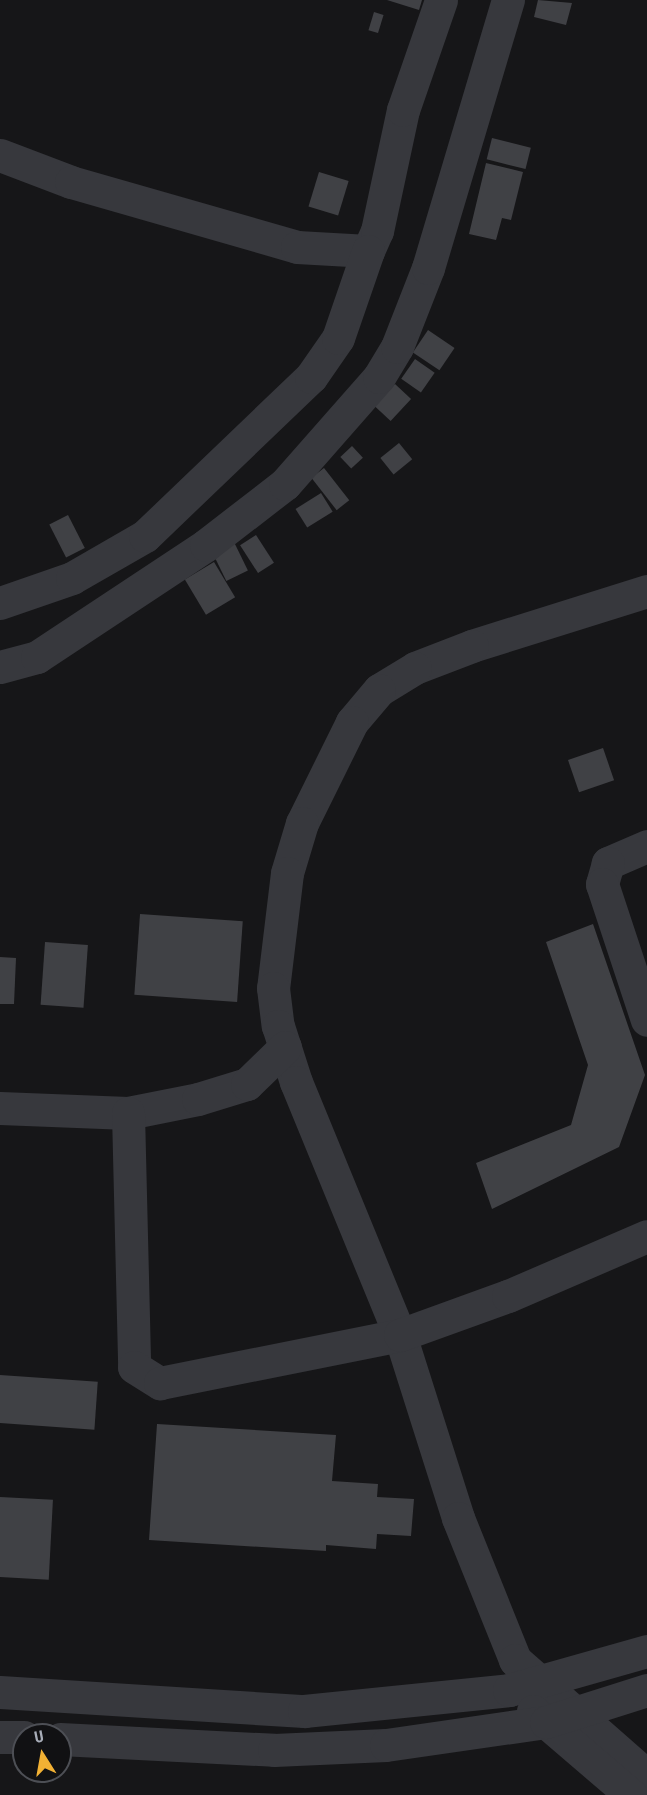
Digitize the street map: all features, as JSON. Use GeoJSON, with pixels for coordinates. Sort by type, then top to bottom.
{"type":"FeatureCollection","features":[{"type":"Feature","properties":{"kind":"street"},"geometry":{"type":"LineString","coordinates":[[0,603],[72,578],[153,528],[311,376],[338,338],[368,250],[377,231],[403,110],[441,0]]}},
{"type":"Feature","properties":{"kind":"street"},"geometry":{"type":"LineString","coordinates":[[0,667],[37,657],[206,545],[285,484],[379,377],[398,346],[428,268],[508,0]]}},
{"type":"Feature","properties":{"kind":"street"},"geometry":{"type":"LineString","coordinates":[[0,155],[71,182],[297,247],[368,250]]}},
{"type":"Feature","properties":{"kind":"street"},"geometry":{"type":"LineString","coordinates":[[631,1795],[546,1722],[521,1677],[458,1518],[399,1335],[285,1047],[273,988],[287,873],[321,775],[352,722],[379,690],[415,668],[647,591]]}},
{"type":"Feature","properties":{"kind":"street"},"geometry":{"type":"LineString","coordinates":[[647,846],[608,863],[602,884],[647,1020]]}},
{"type":"Feature","properties":{"kind":"street"},"geometry":{"type":"LineString","coordinates":[[0,1108],[128,1113],[247,1084],[285,1047]]}},
{"type":"Feature","properties":{"kind":"street"},"geometry":{"type":"LineString","coordinates":[[128,1113],[134,1367],[145,1378],[160,1383],[399,1335],[508,1296],[647,1236]]}},
{"type":"Feature","properties":{"kind":"street"},"geometry":{"type":"LineString","coordinates":[[0,1692],[304,1711],[521,1677],[647,1651]]}},
{"type":"Feature","properties":{"kind":"street"},"geometry":{"type":"LineString","coordinates":[[521,1677],[577,1714],[647,1776]]}},
{"type":"Feature","properties":{"kind":"street"},"geometry":{"type":"LineString","coordinates":[[72,1740],[274,1750],[386,1745],[546,1722],[647,1690]]}},
{"type":"Feature","properties":{"kind":"building"},"geometry":{"type":"Polygon","coordinates":[[[387,0],[422,0],[419,10],[387,0]]]}},
{"type":"Feature","properties":{"kind":"building"},"geometry":{"type":"Polygon","coordinates":[[[538,0],[572,3],[566,25],[534,17],[538,0]]]}},
{"type":"Feature","properties":{"kind":"building"},"geometry":{"type":"Polygon","coordinates":[[[374,12],[384,15],[378,33],[368,30],[374,12]]]}},
{"type":"Feature","properties":{"kind":"building"},"geometry":{"type":"Polygon","coordinates":[[[492,138],[531,148],[525,169],[487,159],[492,138]]]}},
{"type":"Feature","properties":{"kind":"building"},"geometry":{"type":"Polygon","coordinates":[[[486,163],[523,172],[511,220],[502,218],[496,240],[469,234],[486,163]]]}},
{"type":"Feature","properties":{"kind":"building"},"geometry":{"type":"Polygon","coordinates":[[[319,172],[349,181],[338,215],[308,206],[319,172]]]}},
{"type":"Feature","properties":{"kind":"building"},"geometry":{"type":"Polygon","coordinates":[[[428,330],[455,348],[439,370],[413,352],[428,330]]]}},
{"type":"Feature","properties":{"kind":"building"},"geometry":{"type":"Polygon","coordinates":[[[415,359],[435,373],[421,392],[401,379],[415,359]]]}},
{"type":"Feature","properties":{"kind":"building"},"geometry":{"type":"Polygon","coordinates":[[[395,384],[411,399],[391,421],[375,406],[395,384]]]}},
{"type":"Feature","properties":{"kind":"building"},"geometry":{"type":"Polygon","coordinates":[[[399,443],[412,459],[394,474],[380,458],[399,443]]]}},
{"type":"Feature","properties":{"kind":"building"},"geometry":{"type":"Polygon","coordinates":[[[352,446],[363,458],[351,469],[340,457],[352,446]]]}},
{"type":"Feature","properties":{"kind":"building"},"geometry":{"type":"Polygon","coordinates":[[[324,468],[349,500],[337,510],[311,478],[324,468]]]}},
{"type":"Feature","properties":{"kind":"building"},"geometry":{"type":"Polygon","coordinates":[[[321,493],[333,512],[307,528],[296,509],[321,493]]]}},
{"type":"Feature","properties":{"kind":"building"},"geometry":{"type":"Polygon","coordinates":[[[68,515],[85,548],[66,558],[49,525],[68,515]]]}},
{"type":"Feature","properties":{"kind":"building"},"geometry":{"type":"Polygon","coordinates":[[[256,535],[274,563],[258,573],[240,545],[256,535]]]}},
{"type":"Feature","properties":{"kind":"building"},"geometry":{"type":"Polygon","coordinates":[[[233,540],[248,571],[226,581],[211,551],[233,540]]]}},
{"type":"Feature","properties":{"kind":"building"},"geometry":{"type":"Polygon","coordinates":[[[214,562],[235,597],[206,615],[185,580],[214,562]]]}},
{"type":"Feature","properties":{"kind":"building"},"geometry":{"type":"Polygon","coordinates":[[[603,748],[614,780],[579,792],[568,760],[603,748]]]}},
{"type":"Feature","properties":{"kind":"building"},"geometry":{"type":"Polygon","coordinates":[[[140,914],[243,921],[237,1002],[134,995],[140,914]]]}},
{"type":"Feature","properties":{"kind":"building"},"geometry":{"type":"Polygon","coordinates":[[[593,924],[645,1075],[619,1147],[492,1209],[476,1163],[571,1125],[588,1065],[546,942],[593,924]]]}},
{"type":"Feature","properties":{"kind":"building"},"geometry":{"type":"Polygon","coordinates":[[[45,942],[88,945],[84,1008],[41,1005],[45,942]]]}},
{"type":"Feature","properties":{"kind":"building"},"geometry":{"type":"Polygon","coordinates":[[[0,957],[16,958],[14,1004],[0,1004],[0,957]]]}},
{"type":"Feature","properties":{"kind":"building"},"geometry":{"type":"Polygon","coordinates":[[[0,1375],[98,1382],[94,1430],[0,1423],[0,1375]]]}},
{"type":"Feature","properties":{"kind":"building"},"geometry":{"type":"Polygon","coordinates":[[[157,1424],[336,1435],[332,1481],[378,1484],[377,1497],[414,1499],[411,1536],[377,1534],[376,1549],[326,1545],[326,1551],[149,1540],[157,1424]]]}},
{"type":"Feature","properties":{"kind":"building"},"geometry":{"type":"Polygon","coordinates":[[[0,1497],[53,1500],[49,1580],[0,1577],[0,1497]]]}}]}
